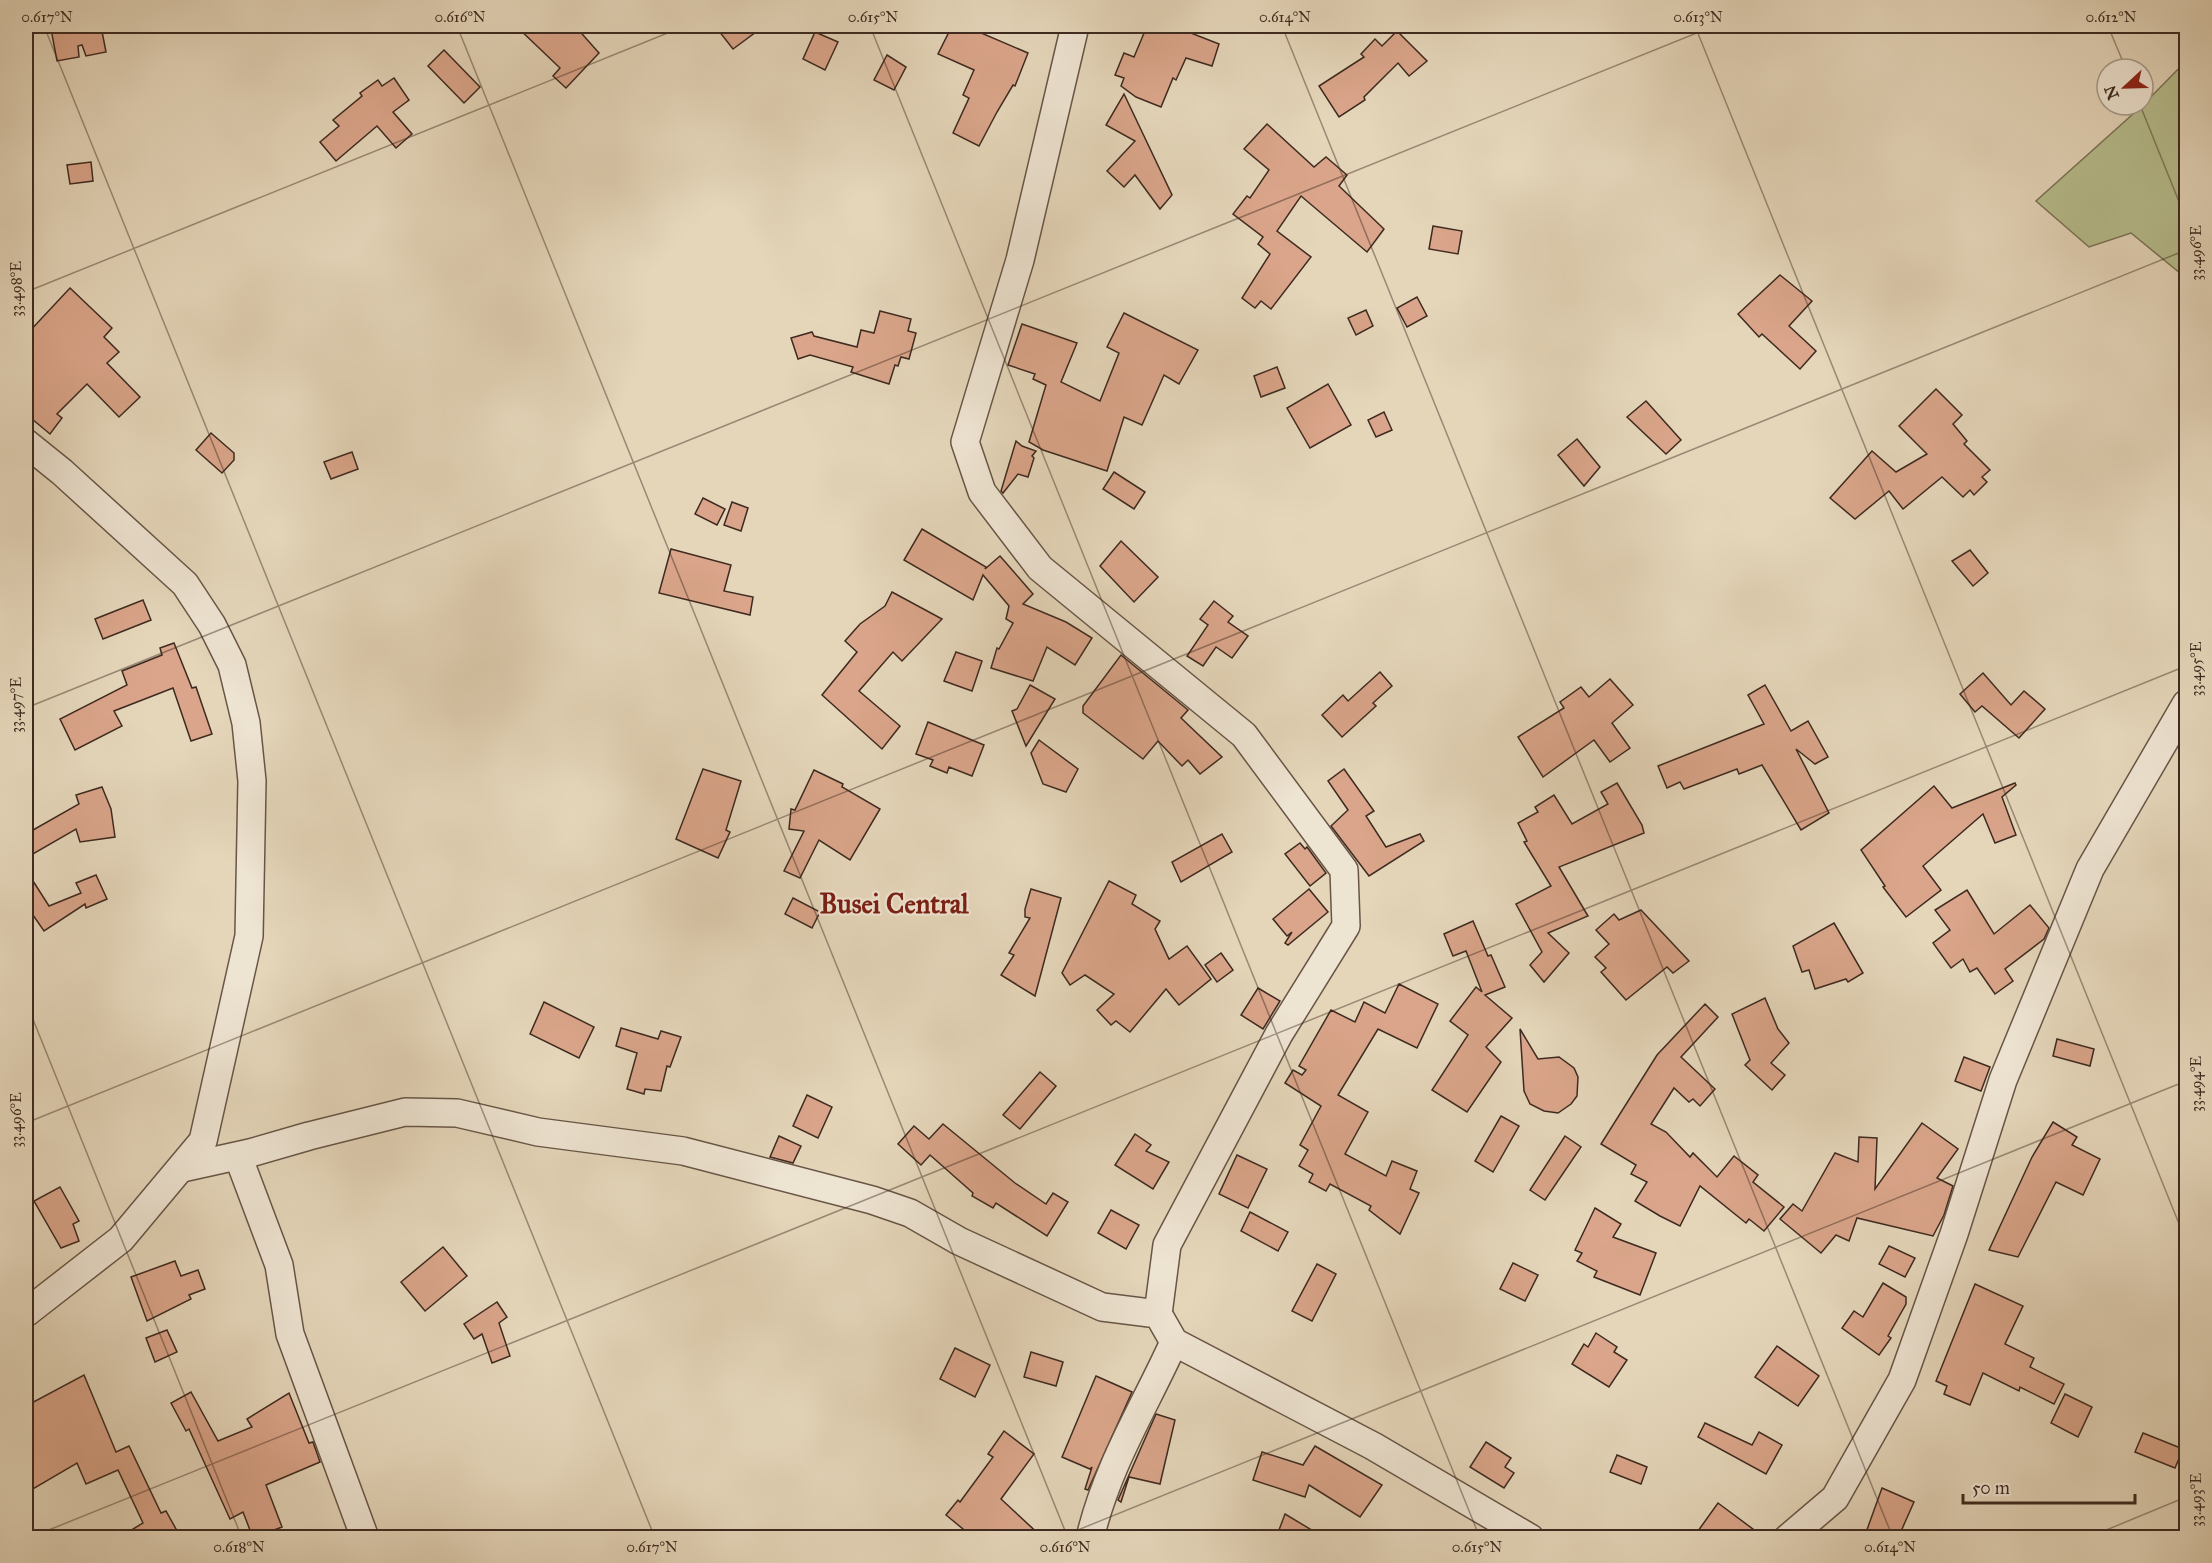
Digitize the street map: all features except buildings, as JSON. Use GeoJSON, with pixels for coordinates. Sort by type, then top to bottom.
{"type":"FeatureCollection","features":[{"type":"Feature","properties":{"kind":"street"},"geometry":{"type":"LineString","coordinates":[[1075,26],[1020,260],[965,442],[982,492],[1040,568],[1244,735],[1344,870],[1346,926],[1279,1034],[1167,1245],[1158,1314],[1174,1342],[1373,1446],[1530,1538]]}},
{"type":"Feature","properties":{"kind":"street"},"geometry":{"type":"LineString","coordinates":[[26,443],[62,472],[185,584],[212,625],[232,665],[246,723],[252,781],[249,936],[203,1142],[121,1239],[26,1313]]}},
{"type":"Feature","properties":{"kind":"street"},"geometry":{"type":"LineString","coordinates":[[1788,1538],[1835,1498],[1902,1380],[1954,1234],[2003,1080],[2090,869],[2187,704]]}},
{"type":"Feature","properties":{"kind":"street"},"geometry":{"type":"LineString","coordinates":[[182,1168],[238,1156],[405,1112],[457,1113],[538,1132],[683,1151],[900,1210],[959,1241],[1102,1307],[1158,1314]]}},
{"type":"Feature","properties":{"kind":"street"},"geometry":{"type":"LineString","coordinates":[[238,1156],[279,1265],[290,1334],[365,1538]]}},
{"type":"Feature","properties":{"kind":"street"},"geometry":{"type":"LineString","coordinates":[[1090,1538],[1126,1435],[1153,1389],[1174,1342]]}},
{"type":"Feature","properties":{"kind":"green space"},"geometry":{"type":"Polygon","coordinates":[[[2186,61],[2186,278],[2131,233],[2089,247],[2036,201],[2130,117],[2155,117],[2155,93],[2186,61]]]}},
{"type":"Feature","properties":{"kind":"district","name":"Busei Central"},"geometry":{"type":"Point","coordinates":[894,903]}}]}
